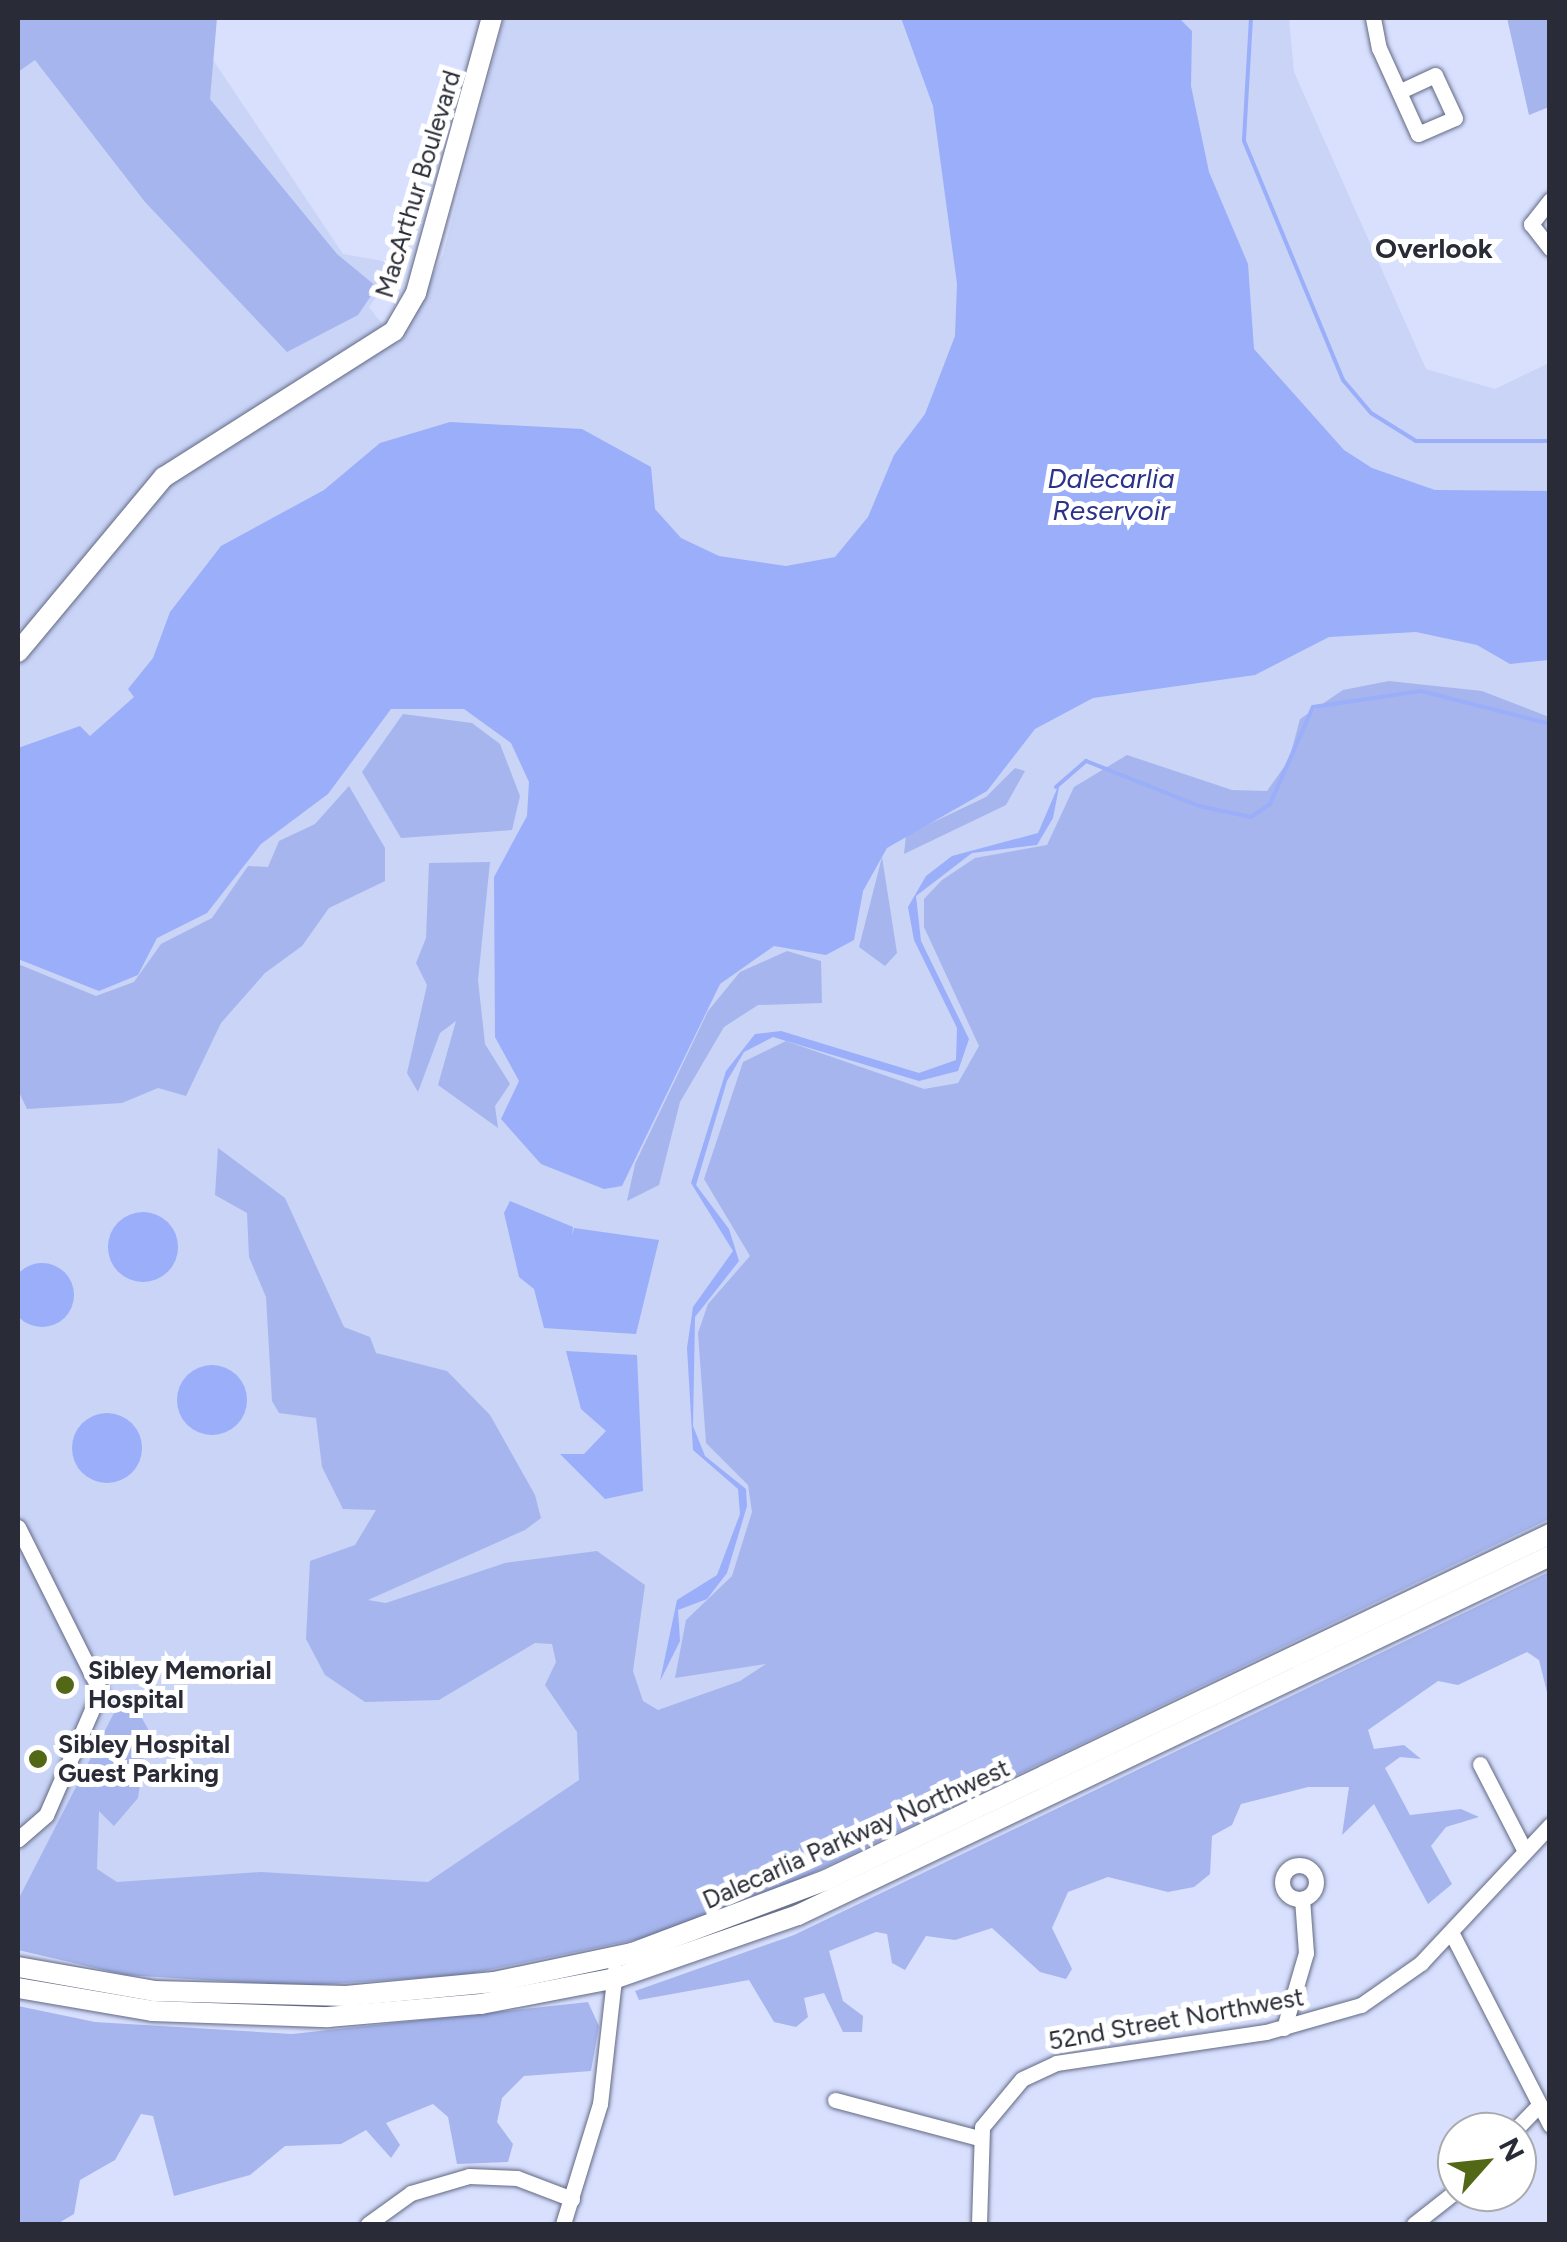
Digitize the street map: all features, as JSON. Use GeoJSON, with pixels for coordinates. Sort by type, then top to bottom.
{"type":"FeatureCollection","features":[{"type":"Feature","properties":{"kind":"main road","name":"MacArthur Boulevard"},"geometry":{"type":"LineString","coordinates":[[18,652],[164,477],[368,351],[404,316],[492,18]]}},
{"type":"Feature","properties":{"kind":"main road","name":"Dalecarlia Parkway Northwest"},"geometry":{"type":"LineString","coordinates":[[18,1967],[126,1988],[293,1997],[479,1984],[614,1968],[808,1888],[1550,1534]]}},
{"type":"Feature","properties":{"kind":"main road","name":"Dalecarlia Parkway Northwest"},"geometry":{"type":"LineString","coordinates":[[18,1988],[152,2011],[328,2017],[496,2002],[798,1915],[1550,1556]]}},
{"type":"Feature","properties":{"kind":"street"},"geometry":{"type":"LineString","coordinates":[[1373,18],[1400,90]]}},
{"type":"Feature","properties":{"kind":"street"},"geometry":{"type":"LineString","coordinates":[[1550,200],[1531,224],[1550,248]]}},
{"type":"Feature","properties":{"kind":"street"},"geometry":{"type":"LineString","coordinates":[[18,1528],[100,1691],[46,1815],[18,1839]]}},
{"type":"Feature","properties":{"kind":"street"},"geometry":{"type":"LineString","coordinates":[[1480,1764],[1524,1851]]}},
{"type":"Feature","properties":{"kind":"street","name":"52nd Street Northwest"},"geometry":{"type":"LineString","coordinates":[[979,2138],[1000,2097],[1049,2066],[1284,2028],[1379,1995],[1451,1932],[1550,1825]]}},
{"type":"Feature","properties":{"kind":"street"},"geometry":{"type":"LineString","coordinates":[[1284,2028],[1306,1953],[1302,1899]]}},
{"type":"Feature","properties":{"kind":"street"},"geometry":{"type":"LineString","coordinates":[[1451,1932],[1550,2125]]}},
{"type":"Feature","properties":{"kind":"street"},"geometry":{"type":"LineString","coordinates":[[563,2224],[600,2104],[614,1968]]}},
{"type":"Feature","properties":{"kind":"street"},"geometry":{"type":"LineString","coordinates":[[835,2100],[979,2138],[979,2224]]}},
{"type":"Feature","properties":{"kind":"street"},"geometry":{"type":"LineString","coordinates":[[1532,2112],[1539,2104]]}},
{"type":"Feature","properties":{"kind":"street"},"geometry":{"type":"LineString","coordinates":[[368,2224],[411,2193],[460,2177],[517,2178],[572,2199]]}},
{"type":"Feature","properties":{"kind":"street"},"geometry":{"type":"LineString","coordinates":[[1414,2224],[1437,2206]]}},
{"type":"Feature","properties":{"kind":"shaded area"},"geometry":{"type":"Polygon","coordinates":[[[18,18],[217,18],[210,99],[337,254],[377,287],[358,315],[287,352],[145,202],[35,60],[18,72],[18,18]]]}},
{"type":"Feature","properties":{"kind":"shaded area"},"geometry":{"type":"Polygon","coordinates":[[[89,18],[185,18],[343,254],[400,264],[369,307],[398,344],[443,255],[504,18],[1289,18],[1294,72],[1426,369],[1495,389],[1549,363],[1549,1535],[1076,1761],[613,1958],[323,1991],[18,1949],[18,72],[89,18]]]}},
{"type":"Feature","properties":{"kind":"shaded area"},"geometry":{"type":"Polygon","coordinates":[[[1507,18],[1549,18],[1549,107],[1529,115],[1507,18]]]}},
{"type":"Feature","properties":{"kind":"shaded area"},"geometry":{"type":"Polygon","coordinates":[[[1389,681],[1482,691],[1549,717],[1549,1519],[798,1880],[644,1938],[463,1975],[301,1986],[125,1975],[18,1950],[18,1900],[117,1707],[139,1713],[148,1729],[138,1798],[114,1826],[99,1811],[97,1869],[117,1882],[261,1872],[428,1882],[579,1780],[577,1732],[545,1685],[556,1662],[552,1644],[535,1643],[439,1700],[365,1702],[325,1675],[306,1639],[310,1561],[355,1545],[376,1510],[343,1509],[322,1467],[316,1418],[279,1413],[272,1401],[266,1297],[249,1257],[247,1213],[215,1195],[218,1148],[285,1198],[344,1327],[370,1337],[376,1353],[447,1371],[490,1415],[535,1495],[541,1518],[525,1530],[368,1600],[386,1603],[505,1563],[597,1551],[645,1585],[633,1671],[643,1701],[658,1710],[740,1681],[766,1664],[675,1678],[686,1620],[732,1576],[752,1512],[748,1485],[706,1443],[698,1333],[708,1304],[750,1256],[704,1179],[743,1062],[786,1041],[924,1089],[958,1083],[979,1046],[924,927],[924,899],[942,880],[975,858],[1047,845],[1074,787],[1127,755],[1232,790],[1267,791],[1289,760],[1300,719],[1343,690],[1389,681]]]}},
{"type":"Feature","properties":{"kind":"shaded area"},"geometry":{"type":"Polygon","coordinates":[[[403,714],[472,723],[500,744],[520,796],[512,830],[401,838],[362,772],[403,714]]]}},
{"type":"Feature","properties":{"kind":"shaded area"},"geometry":{"type":"Polygon","coordinates":[[[1015,768],[1025,771],[1006,805],[904,854],[906,835],[986,797],[1015,768]]]}},
{"type":"Feature","properties":{"kind":"shaded area"},"geometry":{"type":"Polygon","coordinates":[[[349,786],[385,848],[385,881],[329,908],[302,946],[265,973],[221,1023],[186,1096],[158,1088],[122,1103],[27,1109],[18,1090],[18,964],[96,996],[134,982],[161,944],[212,918],[248,866],[268,867],[279,841],[315,824],[349,786]]]}},
{"type":"Feature","properties":{"kind":"shaded area"},"geometry":{"type":"Polygon","coordinates":[[[882,857],[897,953],[885,966],[859,947],[882,857]]]}},
{"type":"Feature","properties":{"kind":"shaded area"},"geometry":{"type":"Polygon","coordinates":[[[490,862],[478,980],[485,1044],[510,1084],[495,1106],[498,1128],[438,1085],[456,1021],[440,1033],[418,1092],[407,1073],[427,985],[416,963],[426,938],[429,863],[490,862]]]}},
{"type":"Feature","properties":{"kind":"shaded area"},"geometry":{"type":"Polygon","coordinates":[[[787,951],[821,961],[822,1003],[758,1005],[724,1027],[680,1102],[659,1185],[627,1201],[635,1164],[708,1011],[740,972],[787,951]]]}},
{"type":"Feature","properties":{"kind":"shaded area"},"geometry":{"type":"Polygon","coordinates":[[[1549,1572],[1549,1700],[1539,1660],[1527,1652],[1458,1685],[1438,1681],[1368,1730],[1374,1749],[1404,1745],[1421,1759],[1400,1757],[1385,1768],[1410,1815],[1461,1809],[1479,1817],[1446,1827],[1431,1846],[1452,1884],[1428,1904],[1374,1804],[1342,1835],[1349,1787],[1308,1787],[1241,1804],[1232,1825],[1212,1836],[1210,1874],[1194,1887],[1168,1892],[1108,1877],[1068,1892],[1052,1928],[1072,1969],[1066,1979],[1040,1972],[992,1928],[955,1940],[926,1936],[905,1970],[892,1963],[887,1934],[876,1932],[829,1951],[843,2001],[863,2016],[862,2032],[843,2032],[824,1993],[804,1998],[808,2017],[796,2027],[774,2022],[749,1980],[639,2000],[635,1991],[794,1935],[1549,1572]]]}},
{"type":"Feature","properties":{"kind":"shaded area"},"geometry":{"type":"Polygon","coordinates":[[[588,2002],[599,2026],[591,2071],[524,2076],[502,2098],[497,2122],[513,2144],[508,2162],[457,2164],[448,2117],[433,2104],[386,2123],[400,2145],[391,2158],[366,2130],[341,2144],[285,2146],[250,2175],[174,2196],[153,2116],[141,2114],[115,2160],[80,2180],[74,2214],[57,2224],[18,2224],[18,2006],[95,2022],[292,2034],[588,2002]]]}},
{"type":"Feature","properties":{"kind":"water","name":"Dalecarlia Reservoir"},"geometry":{"type":"Polygon","coordinates":[[[901,18],[1179,18],[1192,31],[1191,86],[1209,172],[1248,264],[1254,349],[1344,450],[1372,468],[1435,490],[1549,491],[1549,660],[1510,664],[1477,645],[1416,632],[1329,637],[1255,675],[1093,698],[1035,729],[987,791],[887,848],[863,891],[854,940],[826,955],[774,946],[720,984],[622,1186],[604,1189],[541,1164],[501,1119],[519,1081],[495,1037],[494,877],[527,816],[529,782],[511,743],[464,709],[391,709],[328,794],[261,844],[207,913],[157,938],[138,975],[99,991],[18,959],[18,748],[80,726],[90,736],[134,697],[128,689],[153,658],[170,612],[221,546],[324,490],[380,443],[450,422],[582,429],[651,467],[655,509],[681,538],[719,556],[786,566],[835,557],[868,517],[894,455],[925,414],[955,336],[957,284],[933,106],[901,18]]]}},
{"type":"Feature","properties":{"kind":"water"},"geometry":{"type":"Polygon","coordinates":[[[1060,782],[1053,818],[1037,845],[972,853],[916,896],[921,941],[969,1039],[958,1071],[919,1081],[773,1037],[744,1052],[727,1081],[696,1185],[729,1229],[739,1261],[695,1317],[693,1426],[705,1456],[746,1489],[747,1506],[727,1573],[707,1599],[678,1610],[680,1641],[660,1681],[677,1600],[717,1575],[740,1514],[738,1489],[693,1450],[687,1348],[693,1307],[733,1251],[691,1183],[726,1071],[755,1034],[781,1031],[919,1073],[956,1060],[957,1028],[914,940],[908,907],[926,876],[952,856],[1038,833],[1060,782]]]}},
{"type":"Feature","properties":{"kind":"water"},"geometry":{"type":"Polygon","coordinates":[[[510,1201],[573,1227],[572,1236],[574,1228],[659,1240],[636,1334],[544,1328],[534,1289],[519,1277],[504,1213],[510,1201]]]}},
{"type":"Feature","properties":{"kind":"water"},"geometry":{"type":"Polygon","coordinates":[[[143,1212],[168,1222],[178,1247],[168,1272],[143,1282],[118,1272],[108,1247],[118,1222],[143,1212]]]}},
{"type":"Feature","properties":{"kind":"water"},"geometry":{"type":"Polygon","coordinates":[[[42,1263],[64,1273],[74,1295],[64,1317],[42,1327],[20,1317],[10,1295],[20,1273],[42,1263]]]}},
{"type":"Feature","properties":{"kind":"water"},"geometry":{"type":"Polygon","coordinates":[[[566,1351],[637,1355],[643,1491],[605,1499],[560,1454],[584,1454],[606,1431],[581,1409],[566,1351]]]}},
{"type":"Feature","properties":{"kind":"water"},"geometry":{"type":"Polygon","coordinates":[[[212,1365],[236,1376],[247,1400],[236,1424],[212,1435],[188,1424],[177,1400],[188,1376],[212,1365]]]}},
{"type":"Feature","properties":{"kind":"water"},"geometry":{"type":"Polygon","coordinates":[[[107,1413],[132,1423],[142,1448],[132,1473],[107,1483],[82,1473],[72,1448],[82,1423],[107,1413]]]}},
{"type":"Feature","properties":{"kind":"waterway"},"geometry":{"type":"LineString","coordinates":[[1251,18],[1244,141],[1343,380],[1371,413],[1416,441],[1550,441]]}},
{"type":"Feature","properties":{"kind":"waterway"},"geometry":{"type":"LineString","coordinates":[[1056,787],[1086,761],[1199,806],[1251,817],[1270,804],[1313,707],[1421,691],[1550,724]]}},
{"type":"Feature","properties":{"kind":"place","name":"Sibley Memorial Hospital"},"geometry":{"type":"Point","coordinates":[65,1685]}},
{"type":"Feature","properties":{"kind":"place","name":"Sibley Hospital Guest Parking"},"geometry":{"type":"Point","coordinates":[38,1759]}},
{"type":"Feature","properties":{"kind":"district","name":"Overlook"},"geometry":{"type":"Point","coordinates":[1434,248]}}]}
